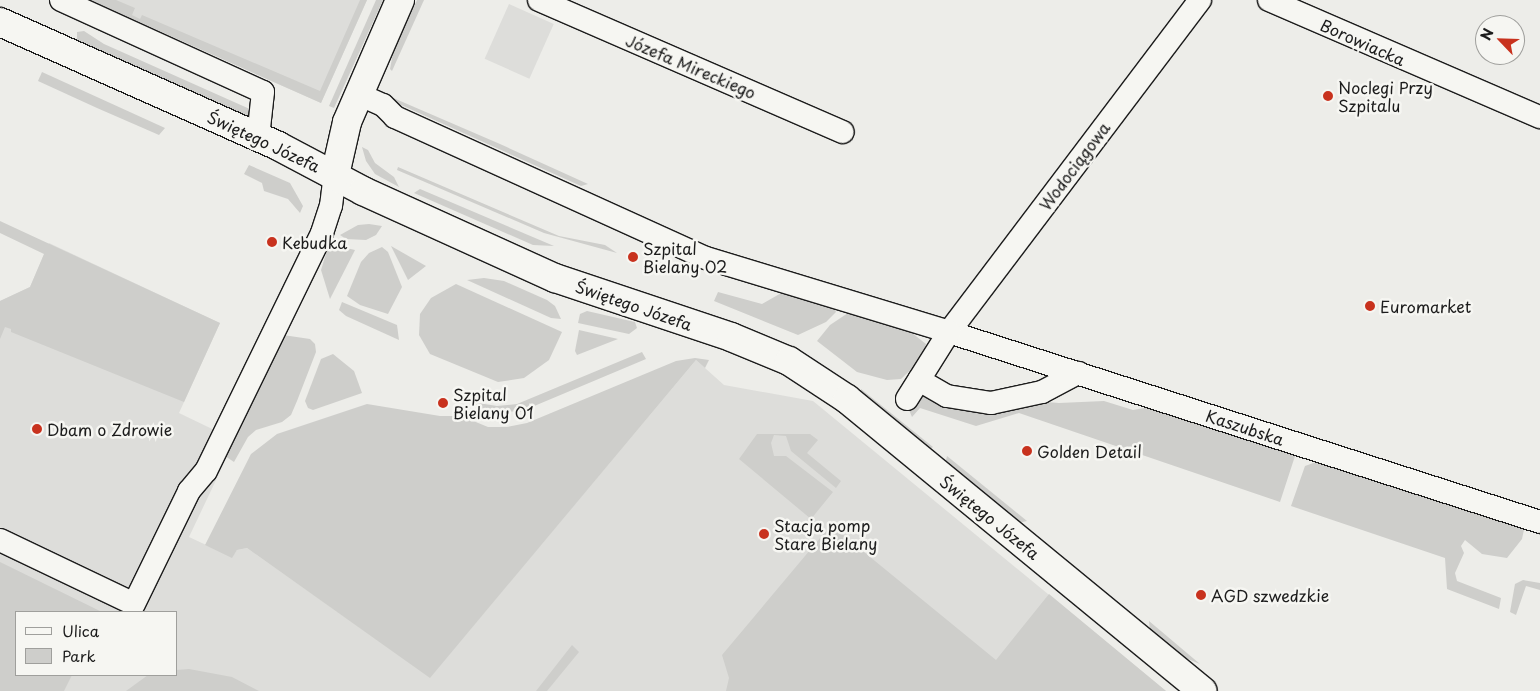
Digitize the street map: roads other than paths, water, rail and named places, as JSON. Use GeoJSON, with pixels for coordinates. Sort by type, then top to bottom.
{"type":"FeatureCollection","features":[{"type":"Feature","properties":{"kind":"street"},"geometry":{"type":"LineString","coordinates":[[61,0],[85,7],[263,92],[258,137]]}},
{"type":"Feature","properties":{"kind":"street"},"geometry":{"type":"LineString","coordinates":[[0,540],[134,604],[189,490],[206,471],[322,233],[331,206],[343,135],[358,94],[400,0]]}},
{"type":"Feature","properties":{"kind":"street","name":"Józefa Mireckiego"},"geometry":{"type":"LineString","coordinates":[[540,0],[843,132]]}},
{"type":"Feature","properties":{"kind":"street","name":"Wodociągowa"},"geometry":{"type":"LineString","coordinates":[[1078,373],[1042,392],[991,404],[913,390],[949,332],[1200,0]]}},
{"type":"Feature","properties":{"kind":"street","name":"Borowiacka"},"geometry":{"type":"LineString","coordinates":[[1269,0],[1540,117]]}},
{"type":"Feature","properties":{"kind":"street","name":"Świętego Józefa"},"geometry":{"type":"LineString","coordinates":[[0,22],[258,137],[381,200],[555,278],[731,337],[788,361],[847,399],[1203,691]]}},
{"type":"Feature","properties":{"kind":"street","name":"Kaszubska"},"geometry":{"type":"LineString","coordinates":[[358,94],[383,105],[395,117],[706,258],[949,332],[1540,522]]}},
{"type":"Feature","properties":{"kind":"place","name":"Noclegi Przy Szpitalu"},"geometry":{"type":"Point","coordinates":[1328,96]}},
{"type":"Feature","properties":{"kind":"place","name":"Kebudka"},"geometry":{"type":"Point","coordinates":[272,242]}},
{"type":"Feature","properties":{"kind":"place","name":"Szpital Bielany 02"},"geometry":{"type":"Point","coordinates":[633,257]}},
{"type":"Feature","properties":{"kind":"place","name":"Euromarket"},"geometry":{"type":"Point","coordinates":[1370,306]}},
{"type":"Feature","properties":{"kind":"place","name":"Szpital Bielany 01"},"geometry":{"type":"Point","coordinates":[443,403]}},
{"type":"Feature","properties":{"kind":"place","name":"Dbam o Zdrowie"},"geometry":{"type":"Point","coordinates":[37,429]}},
{"type":"Feature","properties":{"kind":"place","name":"Golden Detail"},"geometry":{"type":"Point","coordinates":[1027,451]}},
{"type":"Feature","properties":{"kind":"place","name":"Stacja pomp Stare Bielany"},"geometry":{"type":"Point","coordinates":[764,534]}},
{"type":"Feature","properties":{"kind":"place","name":"AGD szwedzkie"},"geometry":{"type":"Point","coordinates":[1201,595]}}]}
